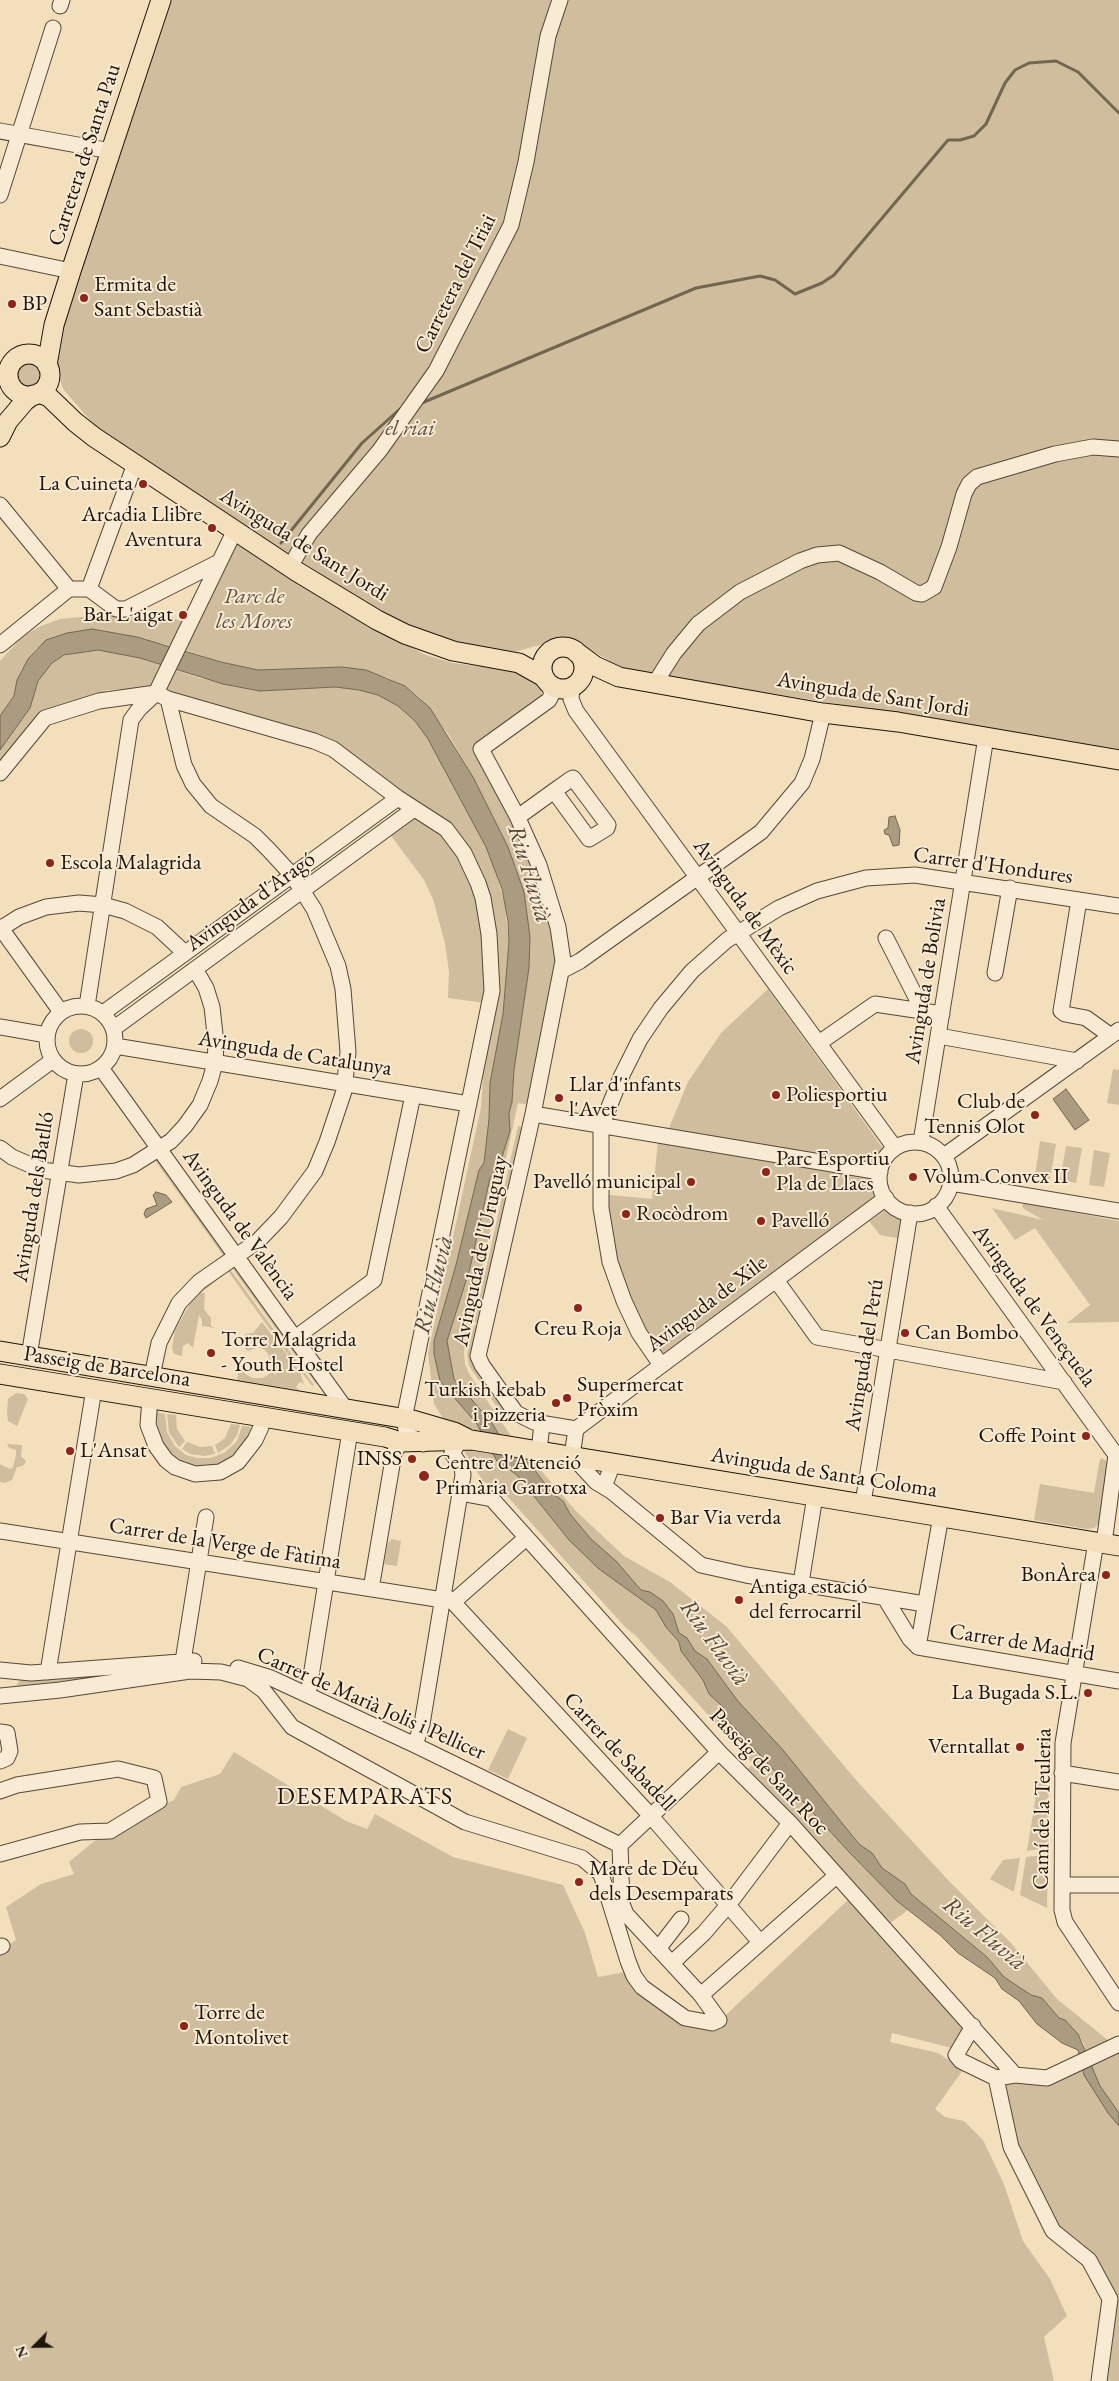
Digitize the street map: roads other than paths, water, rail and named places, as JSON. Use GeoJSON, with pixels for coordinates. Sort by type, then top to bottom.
{"type":"FeatureCollection","features":[{"type":"Feature","properties":{"kind":"main road","name":"Carretera de Santa Pau"},"geometry":{"type":"LineString","coordinates":[[29,361],[54,325],[161,0]]}},
{"type":"Feature","properties":{"kind":"main road"},"geometry":{"type":"LineString","coordinates":[[29,361],[47,386],[25,401],[4,425],[6,377],[10,364],[29,361]]}},
{"type":"Feature","properties":{"kind":"main road","name":"Avinguda de Sant Jordi"},"geometry":{"type":"LineString","coordinates":[[29,361],[94,436]]}},
{"type":"Feature","properties":{"kind":"main road","name":"Avinguda de Sant Jordi"},"geometry":{"type":"LineString","coordinates":[[6,377],[20,394],[36,394],[49,397],[75,422],[94,436],[290,567],[377,620],[405,634],[453,651],[504,659],[528,667],[546,680]]}},
{"type":"Feature","properties":{"kind":"main road"},"geometry":{"type":"LineString","coordinates":[[566,647],[576,652],[582,658],[584,666],[582,678],[573,687],[558,688],[546,680],[543,664],[546,656],[554,649],[566,647]]}},
{"type":"Feature","properties":{"kind":"main road","name":"Avinguda de Sant Jordi"},"geometry":{"type":"LineString","coordinates":[[504,659],[532,657],[554,649]]}},
{"type":"Feature","properties":{"kind":"main road","name":"Avinguda de Sant Jordi"},"geometry":{"type":"LineString","coordinates":[[576,652],[595,666],[619,677]]}},
{"type":"Feature","properties":{"kind":"main road","name":"Avinguda de Sant Jordi"},"geometry":{"type":"LineString","coordinates":[[573,687],[595,679],[619,677],[823,713],[986,737],[1119,760]]}},
{"type":"Feature","properties":{"kind":"main road","name":"Passeig de Barcelona"},"geometry":{"type":"LineString","coordinates":[[0,1351],[398,1417],[430,1424],[461,1446]]}},
{"type":"Feature","properties":{"kind":"main road","name":"Passeig de Barcelona"},"geometry":{"type":"LineString","coordinates":[[0,1374],[407,1442],[461,1446]]}},
{"type":"Feature","properties":{"kind":"main road","name":"Avinguda de Santa Coloma"},"geometry":{"type":"LineString","coordinates":[[461,1446],[530,1449],[1106,1544]]}},
{"type":"Feature","properties":{"kind":"street","name":"Carretera del Triai"},"geometry":{"type":"LineString","coordinates":[[290,567],[302,546],[380,450],[436,371],[512,225],[524,171],[548,36],[560,0]]}},
{"type":"Feature","properties":{"kind":"street"},"geometry":{"type":"LineString","coordinates":[[0,195],[52,28]]}},
{"type":"Feature","properties":{"kind":"street"},"geometry":{"type":"LineString","coordinates":[[0,131],[111,150]]}},
{"type":"Feature","properties":{"kind":"street"},"geometry":{"type":"LineString","coordinates":[[0,256],[71,271]]}},
{"type":"Feature","properties":{"kind":"street"},"geometry":{"type":"LineString","coordinates":[[655,683],[674,653],[698,624],[740,592],[800,561],[817,555],[839,553],[922,594],[934,587],[949,546],[964,494],[973,480],[1001,469],[1055,454],[1093,447],[1119,449]]}},
{"type":"Feature","properties":{"kind":"street"},"geometry":{"type":"LineString","coordinates":[[89,589],[136,464]]}},
{"type":"Feature","properties":{"kind":"street"},"geometry":{"type":"LineString","coordinates":[[0,505],[69,589]]}},
{"type":"Feature","properties":{"kind":"street"},"geometry":{"type":"LineString","coordinates":[[152,1376],[159,1343],[179,1303],[199,1282],[235,1255],[258,1241],[281,1218],[315,1171],[327,1142],[346,1084],[348,1052],[343,989],[338,966],[327,937],[303,890],[292,875],[255,836],[211,806],[193,784],[162,696],[180,643],[235,530]]}},
{"type":"Feature","properties":{"kind":"street"},"geometry":{"type":"LineString","coordinates":[[0,645],[69,589],[89,589],[116,609],[126,610],[218,563]]}},
{"type":"Feature","properties":{"kind":"street","name":"Avinguda de l'Uruguay"},"geometry":{"type":"LineString","coordinates":[[546,680],[552,694],[549,700],[481,749],[518,817],[539,865],[553,906],[563,952],[563,970],[533,1114],[478,1356],[482,1365],[513,1410],[523,1418],[542,1424],[576,1429]]}},
{"type":"Feature","properties":{"kind":"street","name":"Avinguda de Mèxic"},"geometry":{"type":"LineString","coordinates":[[573,687],[571,699],[576,711],[895,1148]]}},
{"type":"Feature","properties":{"kind":"street"},"geometry":{"type":"LineString","coordinates":[[87,1006],[131,720],[139,709],[162,696]]}},
{"type":"Feature","properties":{"kind":"street"},"geometry":{"type":"LineString","coordinates":[[0,773],[45,718],[99,701],[162,696],[326,744],[398,798],[446,829],[454,838],[478,883],[486,911],[492,957],[492,991],[469,1104],[397,1428],[393,1434],[407,1442]]}},
{"type":"Feature","properties":{"kind":"street"},"geometry":{"type":"LineString","coordinates":[[563,970],[580,961],[761,832],[796,790],[812,759],[823,713]]}},
{"type":"Feature","properties":{"kind":"street","name":"Avinguda de Bolivia"},"geometry":{"type":"LineString","coordinates":[[921,1142],[986,737]]}},
{"type":"Feature","properties":{"kind":"street"},"geometry":{"type":"LineString","coordinates":[[518,817],[554,791]]}},
{"type":"Feature","properties":{"kind":"street","name":"Avinguda d'Aragó"},"geometry":{"type":"LineString","coordinates":[[103,1013],[398,798]]}},
{"type":"Feature","properties":{"kind":"street","name":"Avinguda d'Aragó"},"geometry":{"type":"LineString","coordinates":[[113,1029],[414,808]]}},
{"type":"Feature","properties":{"kind":"street","name":"Carrer d'Hondures"},"geometry":{"type":"LineString","coordinates":[[661,1365],[640,1332],[624,1301],[610,1262],[601,1208],[601,1127],[630,1057],[657,1014],[692,971],[738,932],[796,899],[850,881],[915,875],[964,880],[1119,906]]}},
{"type":"Feature","properties":{"kind":"street"},"geometry":{"type":"LineString","coordinates":[[996,974],[1010,888]]}},
{"type":"Feature","properties":{"kind":"street"},"geometry":{"type":"LineString","coordinates":[[944,1156],[1115,1033],[1086,1018],[1065,1014],[1061,1011],[1079,900]]}},
{"type":"Feature","properties":{"kind":"street"},"geometry":{"type":"LineString","coordinates":[[61,1012],[0,928],[19,917],[46,907],[79,903],[103,905],[125,911],[157,926],[186,953]]}},
{"type":"Feature","properties":{"kind":"street"},"geometry":{"type":"LineString","coordinates":[[886,938],[923,1011]]}},
{"type":"Feature","properties":{"kind":"street"},"geometry":{"type":"LineString","coordinates":[[0,1148],[29,1165],[59,1174],[79,1175],[116,1171],[133,1165],[160,1150],[186,1126],[200,1104],[210,1081],[214,1063],[216,1042],[212,1007],[206,988],[195,969]]}},
{"type":"Feature","properties":{"kind":"street"},"geometry":{"type":"LineString","coordinates":[[819,1043],[875,1004],[942,1014]]}},
{"type":"Feature","properties":{"kind":"street"},"geometry":{"type":"LineString","coordinates":[[87,1006],[103,1013],[113,1029],[115,1046],[112,1056],[101,1068],[92,1072],[76,1074],[60,1067],[53,1060],[48,1047],[47,1035],[52,1022],[61,1012],[70,1008],[87,1006]]}},
{"type":"Feature","properties":{"kind":"street"},"geometry":{"type":"LineString","coordinates":[[0,1027],[47,1035]]}},
{"type":"Feature","properties":{"kind":"street"},"geometry":{"type":"LineString","coordinates":[[939,1036],[1077,1061]]}},
{"type":"Feature","properties":{"kind":"street","name":"Avinguda de Catalunya"},"geometry":{"type":"LineString","coordinates":[[115,1046],[469,1104]]}},
{"type":"Feature","properties":{"kind":"street"},"geometry":{"type":"LineString","coordinates":[[0,1099],[53,1060]]}},
{"type":"Feature","properties":{"kind":"street","name":"Avinguda de València"},"geometry":{"type":"LineString","coordinates":[[101,1068],[345,1408]]}},
{"type":"Feature","properties":{"kind":"street","name":"Avinguda dels Batlló"},"geometry":{"type":"LineString","coordinates":[[29,1356],[76,1074]]}},
{"type":"Feature","properties":{"kind":"street"},"geometry":{"type":"LineString","coordinates":[[295,1338],[373,1282],[413,1095]]}},
{"type":"Feature","properties":{"kind":"street"},"geometry":{"type":"LineString","coordinates":[[533,1114],[601,1127],[880,1172]]}},
{"type":"Feature","properties":{"kind":"street"},"geometry":{"type":"LineString","coordinates":[[911,1142],[921,1142],[936,1148],[944,1156],[949,1166],[951,1183],[946,1196],[936,1206],[922,1213],[910,1214],[896,1208],[886,1198],[880,1185],[880,1172],[884,1158],[895,1148],[911,1142]]}},
{"type":"Feature","properties":{"kind":"street"},"geometry":{"type":"LineString","coordinates":[[951,1183],[1119,1211]]}},
{"type":"Feature","properties":{"kind":"street","name":"Avinguda de Xile"},"geometry":{"type":"LineString","coordinates":[[576,1429],[886,1198]]}},
{"type":"Feature","properties":{"kind":"street","name":"Avinguda de Veneçuela"},"geometry":{"type":"LineString","coordinates":[[936,1206],[1117,1458],[1106,1544]]}},
{"type":"Feature","properties":{"kind":"street","name":"Avinguda del Perú"},"geometry":{"type":"LineString","coordinates":[[863,1503],[910,1214]]}},
{"type":"Feature","properties":{"kind":"street"},"geometry":{"type":"LineString","coordinates":[[776,1280],[817,1337],[1064,1382]]}},
{"type":"Feature","properties":{"kind":"street"},"geometry":{"type":"LineString","coordinates":[[48,1672],[94,1389]]}},
{"type":"Feature","properties":{"kind":"street"},"geometry":{"type":"LineString","coordinates":[[150,1398],[148,1426],[158,1451],[175,1467],[203,1480],[238,1462],[256,1440],[261,1427],[261,1417]]}},
{"type":"Feature","properties":{"kind":"street"},"geometry":{"type":"LineString","coordinates":[[398,1417],[406,1430],[407,1442]]}},
{"type":"Feature","properties":{"kind":"street"},"geometry":{"type":"LineString","coordinates":[[530,1449],[542,1424]]}},
{"type":"Feature","properties":{"kind":"street"},"geometry":{"type":"LineString","coordinates":[[576,1429],[572,1456],[583,1470],[701,1565],[746,1575],[926,1604]]}},
{"type":"Feature","properties":{"kind":"street"},"geometry":{"type":"LineString","coordinates":[[308,1695],[350,1432]]}},
{"type":"Feature","properties":{"kind":"street"},"geometry":{"type":"LineString","coordinates":[[371,1588],[394,1453],[407,1442]]}},
{"type":"Feature","properties":{"kind":"street"},"geometry":{"type":"LineString","coordinates":[[415,1745],[422,1724],[447,1599],[464,1471],[461,1446]]}},
{"type":"Feature","properties":{"kind":"street"},"geometry":{"type":"LineString","coordinates":[[604,1487],[613,1463]]}},
{"type":"Feature","properties":{"kind":"street","name":"Passeig de Sant Roc"},"geometry":{"type":"LineString","coordinates":[[460,1493],[492,1499],[719,1752],[790,1823],[1015,2075]]}},
{"type":"Feature","properties":{"kind":"street"},"geometry":{"type":"LineString","coordinates":[[802,1584],[815,1496]]}},
{"type":"Feature","properties":{"kind":"street"},"geometry":{"type":"LineString","coordinates":[[918,1647],[941,1516]]}},
{"type":"Feature","properties":{"kind":"street"},"geometry":{"type":"LineString","coordinates":[[184,1661],[206,1517]]}},
{"type":"Feature","properties":{"kind":"street","name":"Carrer de la Verge de Fàtima"},"geometry":{"type":"LineString","coordinates":[[0,1531],[447,1599]]}},
{"type":"Feature","properties":{"kind":"street"},"geometry":{"type":"LineString","coordinates":[[447,1599],[526,1538]]}},
{"type":"Feature","properties":{"kind":"street","name":"Camí de la Teuleria"},"geometry":{"type":"LineString","coordinates":[[1106,1544],[1075,1674],[1063,1743],[1062,1910],[1066,1922],[1119,2003]]}},
{"type":"Feature","properties":{"kind":"street"},"geometry":{"type":"LineString","coordinates":[[885,1598],[910,1640],[918,1647]]}},
{"type":"Feature","properties":{"kind":"street","name":"Carrer de Sabadell"},"geometry":{"type":"LineString","coordinates":[[447,1599],[650,1815],[760,1942]]}},
{"type":"Feature","properties":{"kind":"street","name":"Carrer de Madrid"},"geometry":{"type":"LineString","coordinates":[[918,1647],[1119,1680]]}},
{"type":"Feature","properties":{"kind":"street","name":"Carrer de Marià Jolis i Pellicer"},"geometry":{"type":"LineString","coordinates":[[0,1670],[48,1672],[184,1661],[206,1662],[242,1669],[271,1678],[415,1745],[620,1846]]}},
{"type":"Feature","properties":{"kind":"street"},"geometry":{"type":"LineString","coordinates":[[3,1693],[52,1691],[195,1671],[221,1672],[248,1680],[264,1691],[295,1729],[466,1822],[582,1858],[601,1874],[628,1961],[634,1976],[642,1987],[685,2018],[712,2023],[719,2020],[717,2015],[702,1996],[626,1914],[622,1904],[620,1846],[650,1815],[719,1752]]}},
{"type":"Feature","properties":{"kind":"street"},"geometry":{"type":"LineString","coordinates":[[0,1761],[9,1754],[8,1736],[2,1732]]}},
{"type":"Feature","properties":{"kind":"street"},"geometry":{"type":"LineString","coordinates":[[0,1791],[26,1783],[118,1769],[154,1778],[159,1801],[110,1831],[80,1832],[0,1854]]}},
{"type":"Feature","properties":{"kind":"street"},"geometry":{"type":"LineString","coordinates":[[1062,1773],[1119,1782]]}},
{"type":"Feature","properties":{"kind":"street"},"geometry":{"type":"LineString","coordinates":[[672,1964],[704,1933],[790,1823]]}},
{"type":"Feature","properties":{"kind":"street"},"geometry":{"type":"LineString","coordinates":[[702,1996],[760,1942],[836,1876]]}},
{"type":"Feature","properties":{"kind":"street"},"geometry":{"type":"LineString","coordinates":[[1062,1885],[1119,1885]]}},
{"type":"Feature","properties":{"kind":"street"},"geometry":{"type":"LineString","coordinates":[[658,1949],[681,1919]]}},
{"type":"Feature","properties":{"kind":"street"},"geometry":{"type":"LineString","coordinates":[[973,2026],[956,2055],[961,2062],[996,2078],[1015,2075],[1047,2078],[1119,2044]]}},
{"type":"Feature","properties":{"kind":"street"},"geometry":{"type":"LineString","coordinates":[[996,2078],[1011,2147],[1048,2223],[1053,2231],[1089,2260],[1110,2299],[1099,2381]]}},
{"type":"Feature","properties":{"kind":"waterway"},"geometry":{"type":"LineString","coordinates":[[417,405],[696,288],[760,276],[775,280],[795,294],[822,283],[834,275],[948,140],[960,140],[974,136],[986,124],[1005,83],[1015,70],[1029,63],[1056,61],[1078,72],[1119,113]]}},
{"type":"Feature","properties":{"kind":"waterway"},"geometry":{"type":"LineString","coordinates":[[281,543],[362,443],[400,409]]}},
{"type":"Feature","properties":{"kind":"place","name":"Ermita de Sant Sebastià"},"geometry":{"type":"Point","coordinates":[84,298]}},
{"type":"Feature","properties":{"kind":"place","name":"BP"},"geometry":{"type":"Point","coordinates":[12,304]}},
{"type":"Feature","properties":{"kind":"place","name":"La Cuineta"},"geometry":{"type":"Point","coordinates":[143,484]}},
{"type":"Feature","properties":{"kind":"place","name":"Arcadia Llibre Aventura"},"geometry":{"type":"Point","coordinates":[212,528]}},
{"type":"Feature","properties":{"kind":"place","name":"Bar L'aigat"},"geometry":{"type":"Point","coordinates":[183,615]}},
{"type":"Feature","properties":{"kind":"place","name":"Escola Malagrida"},"geometry":{"type":"Point","coordinates":[50,863]}},
{"type":"Feature","properties":{"kind":"place","name":"Poliesportiu"},"geometry":{"type":"Point","coordinates":[776,1095]}},
{"type":"Feature","properties":{"kind":"place","name":"Llar d'infants l'Avet"},"geometry":{"type":"Point","coordinates":[559,1098]}},
{"type":"Feature","properties":{"kind":"place","name":"Club de Tennis Olot"},"geometry":{"type":"Point","coordinates":[1035,1115]}},
{"type":"Feature","properties":{"kind":"place","name":"Parc Esportiu Pla de Llacs"},"geometry":{"type":"Point","coordinates":[766,1172]}},
{"type":"Feature","properties":{"kind":"place","name":"Volum Convex II"},"geometry":{"type":"Point","coordinates":[913,1177]}},
{"type":"Feature","properties":{"kind":"place","name":"Pavelló municipal"},"geometry":{"type":"Point","coordinates":[691,1182]}},
{"type":"Feature","properties":{"kind":"place","name":"Rocòdrom"},"geometry":{"type":"Point","coordinates":[626,1214]}},
{"type":"Feature","properties":{"kind":"place","name":"Pavelló"},"geometry":{"type":"Point","coordinates":[761,1221]}},
{"type":"Feature","properties":{"kind":"place","name":"Creu Roja"},"geometry":{"type":"Point","coordinates":[578,1308]}},
{"type":"Feature","properties":{"kind":"place","name":"Can Bombo"},"geometry":{"type":"Point","coordinates":[905,1333]}},
{"type":"Feature","properties":{"kind":"place","name":"Torre Malagrida - Youth Hostel"},"geometry":{"type":"Point","coordinates":[211,1353]}},
{"type":"Feature","properties":{"kind":"place","name":"Supermercat Pròxim"},"geometry":{"type":"Point","coordinates":[567,1398]}},
{"type":"Feature","properties":{"kind":"place","name":"Turkish kebab i pizzeria"},"geometry":{"type":"Point","coordinates":[556,1403]}},
{"type":"Feature","properties":{"kind":"place","name":"Coffe Point"},"geometry":{"type":"Point","coordinates":[1086,1436]}},
{"type":"Feature","properties":{"kind":"place","name":"L'Ansat"},"geometry":{"type":"Point","coordinates":[70,1451]}},
{"type":"Feature","properties":{"kind":"place","name":"INSS"},"geometry":{"type":"Point","coordinates":[412,1459]}},
{"type":"Feature","properties":{"kind":"place","name":"Centre d'Atenció Primària Garrotxa"},"geometry":{"type":"Point","coordinates":[424,1476]}},
{"type":"Feature","properties":{"kind":"place","name":"Bar Via verda"},"geometry":{"type":"Point","coordinates":[660,1518]}},
{"type":"Feature","properties":{"kind":"place","name":"BonÀrea"},"geometry":{"type":"Point","coordinates":[1106,1575]}},
{"type":"Feature","properties":{"kind":"place","name":"Antiga estació del ferrocarril"},"geometry":{"type":"Point","coordinates":[739,1600]}},
{"type":"Feature","properties":{"kind":"place","name":"La Bugada S.L."},"geometry":{"type":"Point","coordinates":[1088,1693]}},
{"type":"Feature","properties":{"kind":"place","name":"Verntallat"},"geometry":{"type":"Point","coordinates":[1020,1747]}},
{"type":"Feature","properties":{"kind":"place","name":"Mare de Déu dels Desemparats"},"geometry":{"type":"Point","coordinates":[579,1882]}},
{"type":"Feature","properties":{"kind":"place","name":"Torre de Montolivet"},"geometry":{"type":"Point","coordinates":[184,2026]}},
{"type":"Feature","properties":{"kind":"district","name":"DESEMPARATS"},"geometry":{"type":"Point","coordinates":[365,1797]}},
{"type":"Feature","properties":{"kind":"park label","name":"el riai"},"geometry":{"type":"Point","coordinates":[410,429]}},
{"type":"Feature","properties":{"kind":"park label","name":"Parc de les Mores"},"geometry":{"type":"Point","coordinates":[254,610]}},
{"type":"Feature","properties":{"kind":"water label","name":"Riu Fluvià"},"geometry":{"type":"Point","coordinates":[529,874]}},
{"type":"Feature","properties":{"kind":"water label","name":"Riu Fluvià"},"geometry":{"type":"Point","coordinates":[434,1285]}},
{"type":"Feature","properties":{"kind":"water label","name":"Riu Fluvià"},"geometry":{"type":"Point","coordinates":[714,1643]}},
{"type":"Feature","properties":{"kind":"water label","name":"Riu Fluvià"},"geometry":{"type":"Point","coordinates":[984,1934]}}]}
